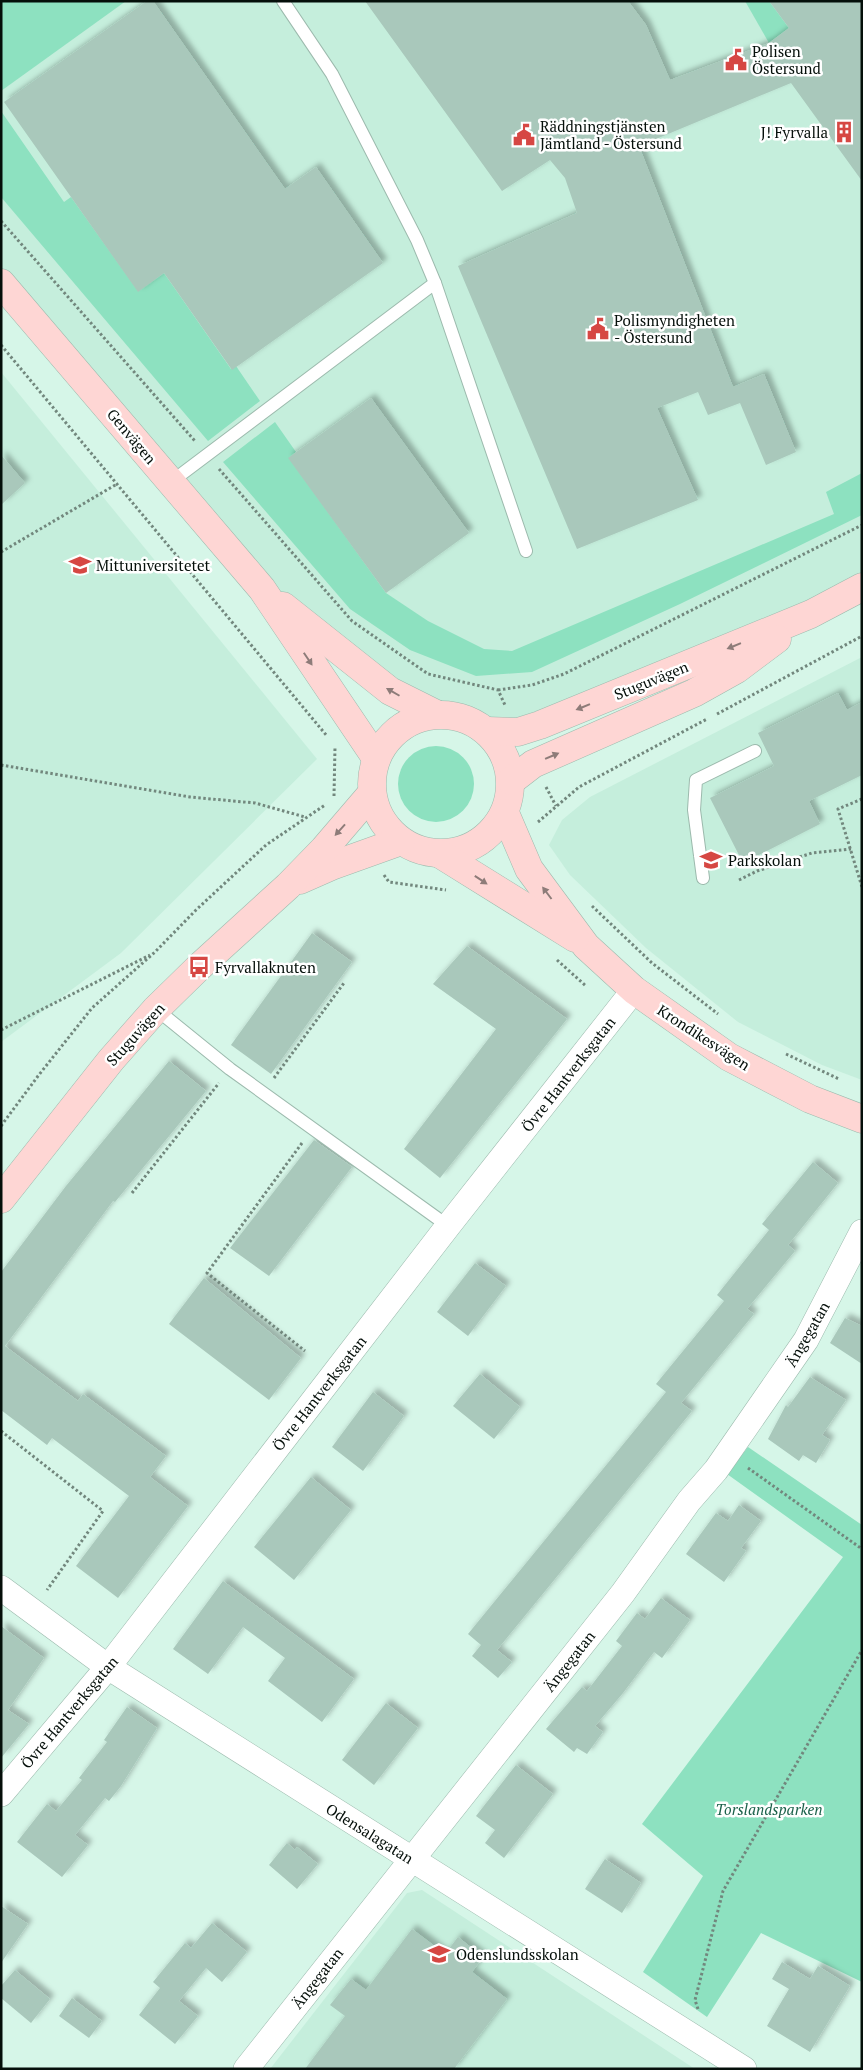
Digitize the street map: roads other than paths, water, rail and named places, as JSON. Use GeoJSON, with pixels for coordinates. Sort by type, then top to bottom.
{"type":"FeatureCollection","features":[{"type":"Feature","properties":{"kind":"main road","name":"Genvägen"},"geometry":{"type":"LineString","coordinates":[[1,283],[262,589],[376,758]]}},
{"type":"Feature","properties":{"kind":"main road","name":"Stuguvägen"},"geometry":{"type":"LineString","coordinates":[[487,731],[518,732],[540,725],[811,614],[862,587]]}},
{"type":"Feature","properties":{"kind":"main road","name":"Genvägen"},"geometry":{"type":"LineString","coordinates":[[262,589],[390,691],[436,714]]}},
{"type":"Feature","properties":{"kind":"main road","name":"Stuguvägen"},"geometry":{"type":"LineString","coordinates":[[511,781],[533,764],[694,694],[737,668],[811,614]]}},
{"type":"Feature","properties":{"kind":"main road"},"geometry":{"type":"LineString","coordinates":[[436,714],[463,718],[487,731],[504,754],[511,781],[505,813],[489,835],[466,849],[440,854],[419,850],[401,841],[381,820],[372,794],[372,775],[376,758],[390,736],[411,721],[436,714]]}},
{"type":"Feature","properties":{"kind":"main road","name":"Stuguvägen"},"geometry":{"type":"LineString","coordinates":[[1,1200],[111,1060],[156,1009],[288,886],[324,849],[372,794]]}},
{"type":"Feature","properties":{"kind":"main road","name":"Krondikesvägen"},"geometry":{"type":"LineString","coordinates":[[505,813],[529,869],[586,946]]}},
{"type":"Feature","properties":{"kind":"main road","name":"Stuguvägen"},"geometry":{"type":"LineString","coordinates":[[288,886],[334,865],[401,841]]}},
{"type":"Feature","properties":{"kind":"main road","name":"Krondikesvägen"},"geometry":{"type":"LineString","coordinates":[[440,854],[586,946],[634,990],[730,1057],[810,1099],[862,1119]]}},
{"type":"Feature","properties":{"kind":"street","name":"Övre Hantverksgatan"},"geometry":{"type":"LineString","coordinates":[[1,1794],[108,1667],[448,1226],[634,990]]}},
{"type":"Feature","properties":{"kind":"street","name":"Ängegatan"},"geometry":{"type":"LineString","coordinates":[[246,2069],[624,1592],[689,1501],[728,1453],[806,1340],[862,1232]]}},
{"type":"Feature","properties":{"kind":"street","name":"Odensalagatan"},"geometry":{"type":"LineString","coordinates":[[1,1588],[108,1667],[744,2069]]}},
{"type":"Feature","properties":{"kind":"lane"},"geometry":{"type":"LineString","coordinates":[[284,1],[332,74],[417,240],[434,283],[526,551]]}},
{"type":"Feature","properties":{"kind":"lane"},"geometry":{"type":"LineString","coordinates":[[171,482],[434,283]]}},
{"type":"Feature","properties":{"kind":"lane"},"geometry":{"type":"LineString","coordinates":[[702,878],[694,810],[696,780],[755,751]]}},
{"type":"Feature","properties":{"kind":"lane"},"geometry":{"type":"LineString","coordinates":[[156,1009],[230,1069],[448,1226]]}},
{"type":"Feature","properties":{"kind":"place","name":"Polisen Östersund"},"geometry":{"type":"Point","coordinates":[736,60]}},
{"type":"Feature","properties":{"kind":"place","name":"J! Fyrvalla"},"geometry":{"type":"Point","coordinates":[844,132]}},
{"type":"Feature","properties":{"kind":"place","name":"Räddningstjänsten Jämtland - Östersund"},"geometry":{"type":"Point","coordinates":[524,135]}},
{"type":"Feature","properties":{"kind":"place","name":"Polismyndigheten - Östersund"},"geometry":{"type":"Point","coordinates":[598,329]}},
{"type":"Feature","properties":{"kind":"place","name":"Mittuniversitetet"},"geometry":{"type":"Point","coordinates":[80,565]}},
{"type":"Feature","properties":{"kind":"place","name":"Parkskolan"},"geometry":{"type":"Point","coordinates":[711,860]}},
{"type":"Feature","properties":{"kind":"place","name":"Fyrvallaknuten"},"geometry":{"type":"Point","coordinates":[199,967]}},
{"type":"Feature","properties":{"kind":"place","name":"Odenslundsskolan"},"geometry":{"type":"Point","coordinates":[439,1954]}},
{"type":"Feature","properties":{"kind":"park label","name":"Torslandsparken"},"geometry":{"type":"Point","coordinates":[769,1809]}}]}
